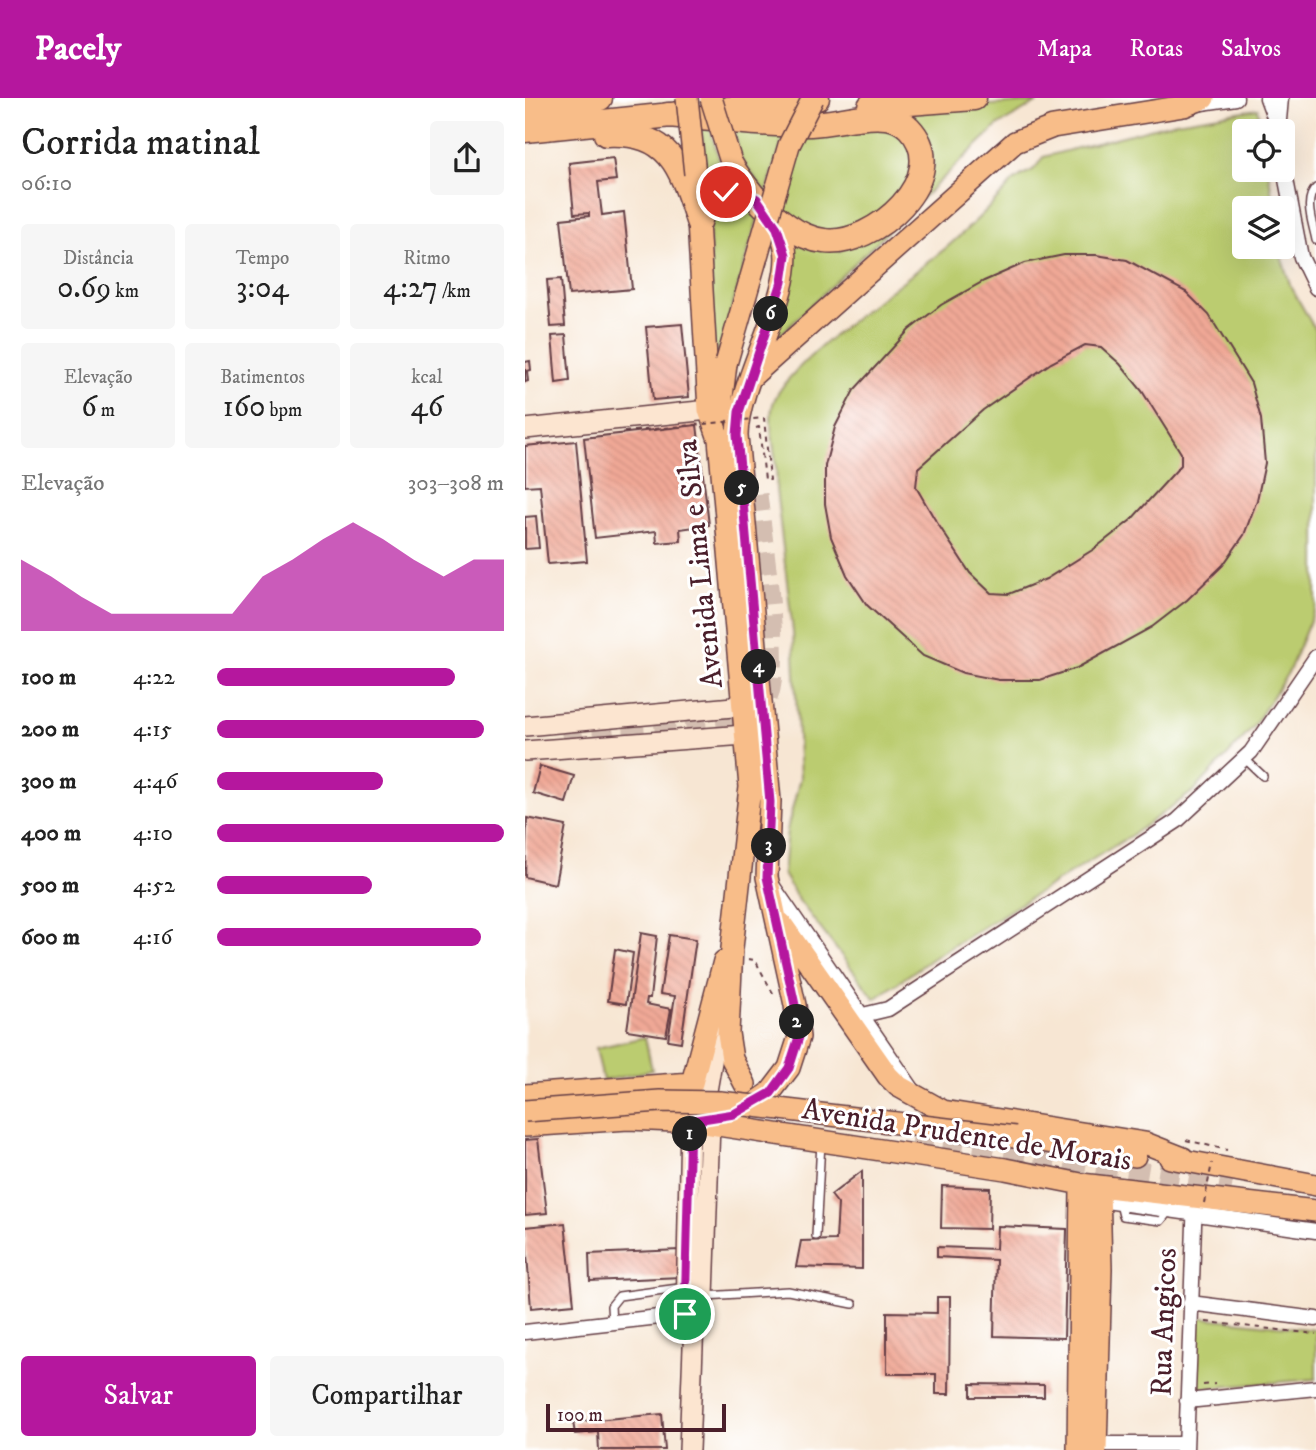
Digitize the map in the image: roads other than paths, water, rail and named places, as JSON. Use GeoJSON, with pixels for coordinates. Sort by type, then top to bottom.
{"type":"FeatureCollection","features":[{"type":"Feature","properties":{"kind":"highway"},"geometry":{"type":"LineString","coordinates":[[525,101],[547,98]]}},
{"type":"Feature","properties":{"kind":"highway"},"geometry":{"type":"LineString","coordinates":[[525,107],[600,98]]}},
{"type":"Feature","properties":{"kind":"highway"},"geometry":{"type":"LineString","coordinates":[[525,130],[682,109],[815,98]]}},
{"type":"Feature","properties":{"kind":"highway"},"geometry":{"type":"LineString","coordinates":[[682,109],[800,112],[974,98]]}},
{"type":"Feature","properties":{"kind":"highway"},"geometry":{"type":"LineString","coordinates":[[682,109],[812,124],[882,116],[903,123],[921,147],[924,167],[917,186],[889,216],[854,239],[837,242],[816,240],[795,231],[757,199]]}},
{"type":"Feature","properties":{"kind":"highway"},"geometry":{"type":"LineString","coordinates":[[525,139],[618,134],[647,139],[663,148],[678,166],[699,224]]}},
{"type":"Feature","properties":{"kind":"main road","name":"Avenida Lima e Silva"},"geometry":{"type":"LineString","coordinates":[[699,1122],[751,1107],[781,1081],[796,1052],[799,1037],[795,1005],[767,877],[770,802],[737,435],[739,412],[786,269],[784,242],[731,162],[712,98]]}},
{"type":"Feature","properties":{"kind":"main road"},"geometry":{"type":"LineString","coordinates":[[719,439],[726,364],[789,145],[815,98]]}},
{"type":"Feature","properties":{"kind":"main road"},"geometry":{"type":"LineString","coordinates":[[749,380],[1015,142],[1053,127],[1184,106],[1204,98]]}},
{"type":"Feature","properties":{"kind":"main road","name":"Avenida Lima e Silva"},"geometry":{"type":"LineString","coordinates":[[682,109],[695,174],[709,410],[719,439],[750,787],[732,948]]}},
{"type":"Feature","properties":{"kind":"main road"},"geometry":{"type":"LineString","coordinates":[[699,224],[707,206],[718,196],[737,192],[757,199]]}},
{"type":"Feature","properties":{"kind":"main road"},"geometry":{"type":"LineString","coordinates":[[757,494],[758,392],[795,340]]}},
{"type":"Feature","properties":{"kind":"main road"},"geometry":{"type":"LineString","coordinates":[[525,429],[709,410]]}},
{"type":"Feature","properties":{"kind":"main road"},"geometry":{"type":"LineString","coordinates":[[525,726],[733,707],[739,703],[743,694]]}},
{"type":"Feature","properties":{"kind":"main road"},"geometry":{"type":"LineString","coordinates":[[525,751],[745,735]]}},
{"type":"Feature","properties":{"kind":"main road"},"geometry":{"type":"LineString","coordinates":[[776,915],[888,1076],[920,1100],[943,1111],[1145,1143],[1183,1158]]}},
{"type":"Feature","properties":{"kind":"main road"},"geometry":{"type":"LineString","coordinates":[[732,948],[729,1045],[745,1084]]}},
{"type":"Feature","properties":{"kind":"main road"},"geometry":{"type":"LineString","coordinates":[[707,1091],[732,948]]}},
{"type":"Feature","properties":{"kind":"main road"},"geometry":{"type":"LineString","coordinates":[[525,1095],[691,1083],[722,965],[732,948]]}},
{"type":"Feature","properties":{"kind":"main road","name":"Avenida Prudente de Morais"},"geometry":{"type":"LineString","coordinates":[[525,1111],[660,1101],[720,1102],[1015,1137],[1143,1157],[1183,1158],[1218,1153],[1316,1185]]}},
{"type":"Feature","properties":{"kind":"main road","name":"Avenida Prudente de Morais"},"geometry":{"type":"LineString","coordinates":[[525,1126],[628,1119],[699,1122],[1005,1169],[1100,1193],[1197,1205],[1316,1211]]}},
{"type":"Feature","properties":{"kind":"main road"},"geometry":{"type":"LineString","coordinates":[[689,1450],[694,1335],[691,1279],[699,1122]]}},
{"type":"Feature","properties":{"kind":"main road"},"geometry":{"type":"LineString","coordinates":[[694,1335],[702,1317],[704,1296],[699,1122]]}},
{"type":"Feature","properties":{"kind":"main road"},"geometry":{"type":"LineString","coordinates":[[1232,1187],[1316,1204]]}},
{"type":"Feature","properties":{"kind":"main road"},"geometry":{"type":"LineString","coordinates":[[1087,1435],[1100,1193]]}},
{"type":"Feature","properties":{"kind":"main road"},"geometry":{"type":"LineString","coordinates":[[691,1279],[685,1314],[694,1335]]}},
{"type":"Feature","properties":{"kind":"main road"},"geometry":{"type":"LineString","coordinates":[[1087,1435],[1088,1373]]}},
{"type":"Feature","properties":{"kind":"street"},"geometry":{"type":"LineString","coordinates":[[1184,106],[1235,98]]}},
{"type":"Feature","properties":{"kind":"street"},"geometry":{"type":"LineString","coordinates":[[1259,98],[1273,119]]}},
{"type":"Feature","properties":{"kind":"street"},"geometry":{"type":"LineString","coordinates":[[1267,98],[1275,119]]}},
{"type":"Feature","properties":{"kind":"street"},"geometry":{"type":"LineString","coordinates":[[1278,119],[1282,98]]}},
{"type":"Feature","properties":{"kind":"street"},"geometry":{"type":"LineString","coordinates":[[1286,182],[1301,257],[1316,288]]}},
{"type":"Feature","properties":{"kind":"street"},"geometry":{"type":"LineString","coordinates":[[863,1015],[888,1009],[1177,821],[1245,759],[1275,721],[1316,657]]}},
{"type":"Feature","properties":{"kind":"street"},"geometry":{"type":"LineString","coordinates":[[767,877],[920,1100]]}},
{"type":"Feature","properties":{"kind":"street"},"geometry":{"type":"LineString","coordinates":[[876,1033],[888,1009]]}},
{"type":"Feature","properties":{"kind":"street"},"geometry":{"type":"LineString","coordinates":[[1100,1193],[1169,1211],[1197,1205],[1316,1231]]}},
{"type":"Feature","properties":{"kind":"street","name":"Rua Angicos"},"geometry":{"type":"LineString","coordinates":[[1186,1447],[1190,1303],[1197,1205]]}},
{"type":"Feature","properties":{"kind":"street"},"geometry":{"type":"LineString","coordinates":[[1190,1303],[1316,1319]]}},
{"type":"Feature","properties":{"kind":"street"},"geometry":{"type":"LineString","coordinates":[[525,1332],[685,1314]]}},
{"type":"Feature","properties":{"kind":"street"},"geometry":{"type":"LineString","coordinates":[[1187,1401],[1316,1388]]}},
{"type":"Feature","properties":{"kind":"street"},"geometry":{"type":"LineString","coordinates":[[1087,1435],[1186,1447]]}},
{"type":"Feature","properties":{"kind":"lane"},"geometry":{"type":"LineString","coordinates":[[1316,188],[1310,194],[1309,203],[1316,240]]}},
{"type":"Feature","properties":{"kind":"lane"},"geometry":{"type":"LineString","coordinates":[[1245,759],[1263,776]]}},
{"type":"Feature","properties":{"kind":"lane"},"geometry":{"type":"LineString","coordinates":[[816,1236],[821,1142]]}},
{"type":"Feature","properties":{"kind":"lane"},"geometry":{"type":"LineString","coordinates":[[612,1322],[611,1306],[619,1296],[691,1279]]}},
{"type":"Feature","properties":{"kind":"lane"},"geometry":{"type":"LineString","coordinates":[[704,1296],[788,1291],[853,1304]]}},
{"type":"Feature","properties":{"kind":"tunnel"},"geometry":{"type":"LineString","coordinates":[[562,739],[733,723],[749,717],[761,708],[771,682],[772,659],[769,599],[757,494]]}},
{"type":"Feature","properties":{"kind":"tunnel"},"geometry":{"type":"LineString","coordinates":[[913,1135],[1232,1187]]}}]}
